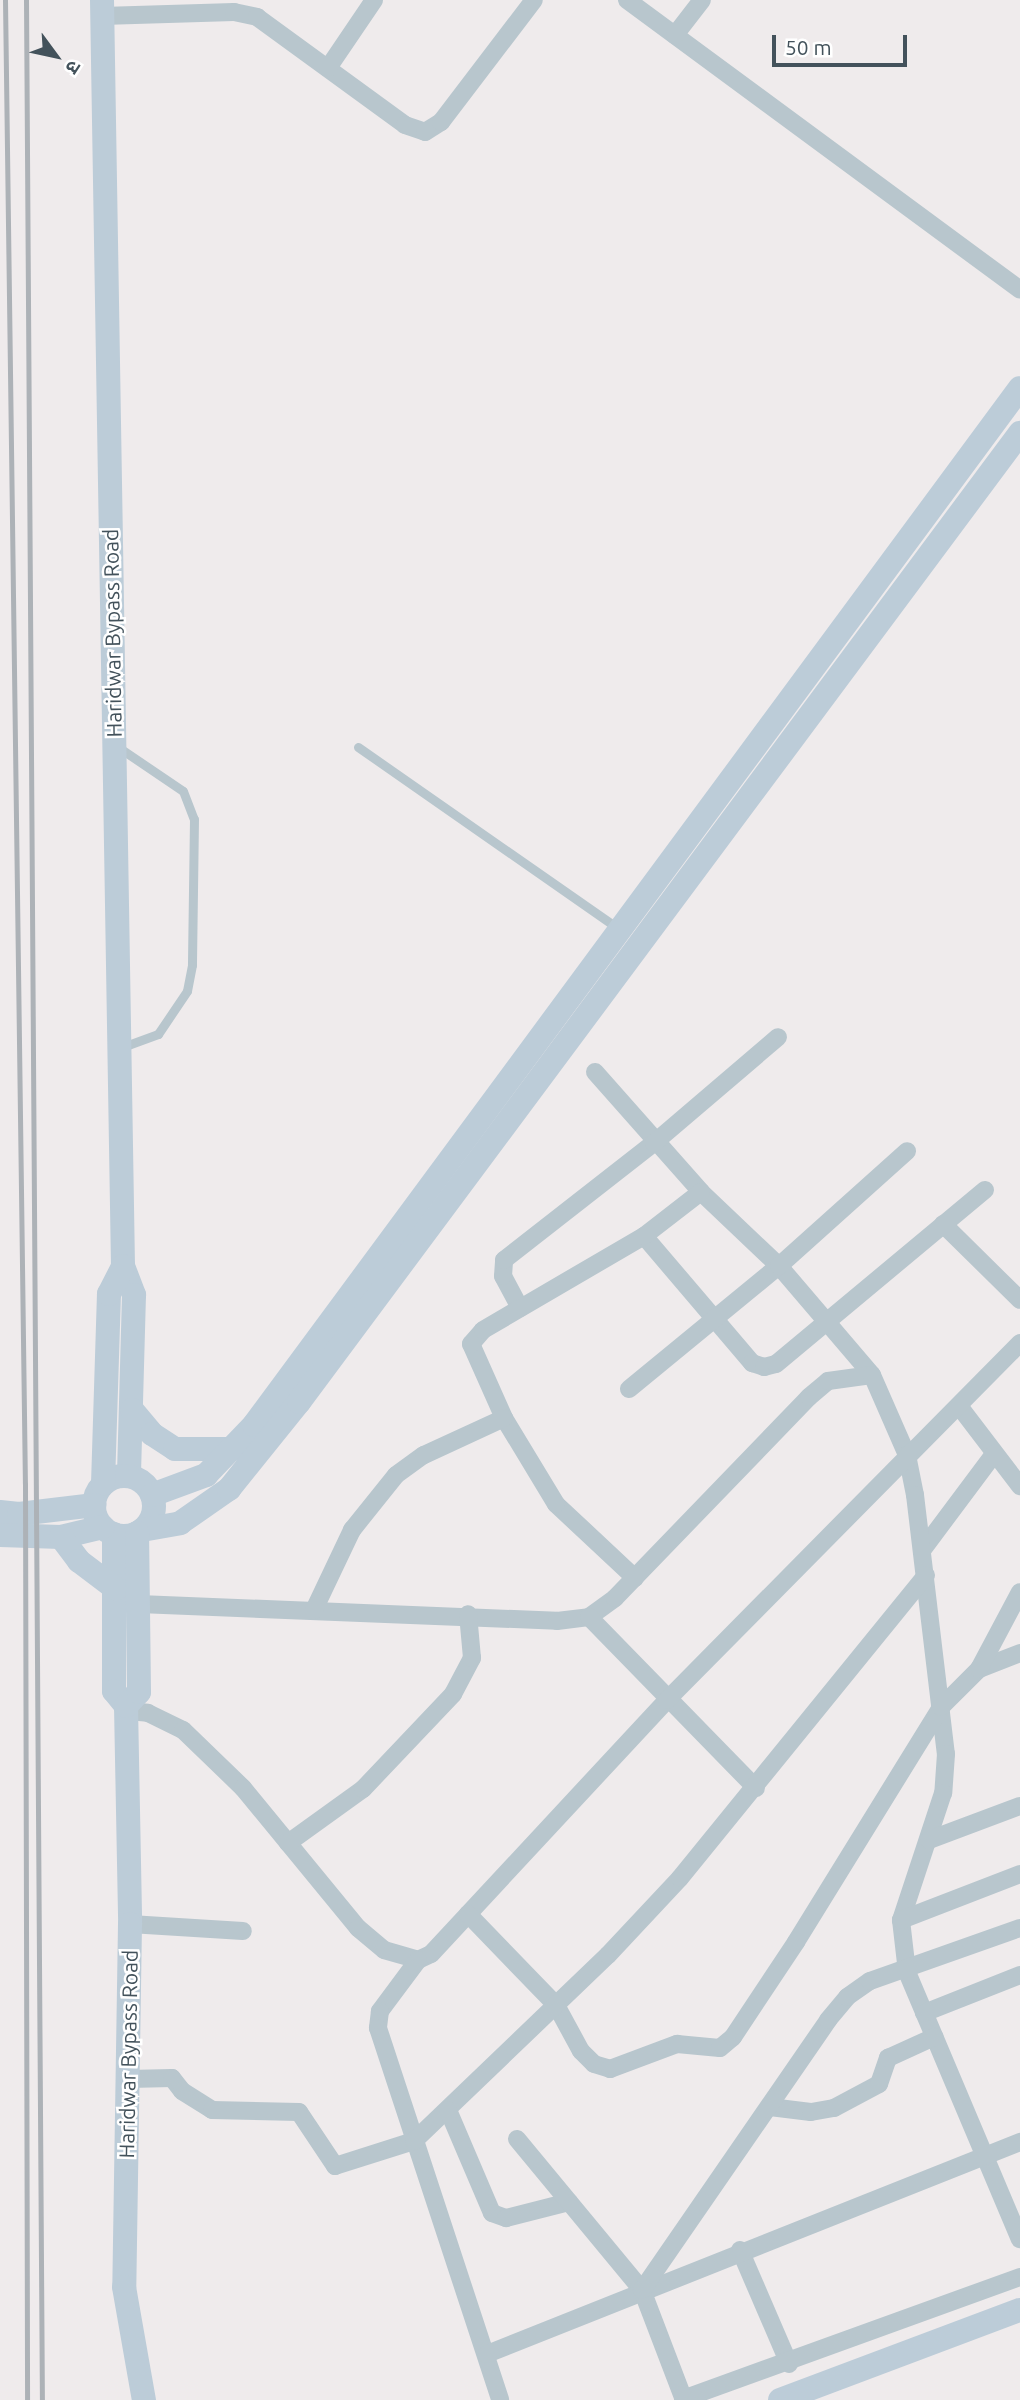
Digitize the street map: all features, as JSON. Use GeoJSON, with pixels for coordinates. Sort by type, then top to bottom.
{"type":"FeatureCollection","features":[{"type":"Feature","properties":{"kind":"main road","name":"Haridwar Bypass Road"},"geometry":{"type":"LineString","coordinates":[[102,8],[122,1266],[134,1294],[129,1476]]}},
{"type":"Feature","properties":{"kind":"main road"},"geometry":{"type":"LineString","coordinates":[[152,1495],[206,1475],[233,1450],[621,932],[1020,388]]}},
{"type":"Feature","properties":{"kind":"main road"},"geometry":{"type":"LineString","coordinates":[[141,1561],[180,1523],[229,1489],[299,1402],[1020,433]]}},
{"type":"Feature","properties":{"kind":"main road","name":"Haridwar Bypass Road"},"geometry":{"type":"LineString","coordinates":[[122,1266],[109,1294],[116,1589],[114,1691],[127,1708],[130,1924],[124,2287],[144,2400]]}},
{"type":"Feature","properties":{"kind":"main road"},"geometry":{"type":"LineString","coordinates":[[132,1410],[152,1434],[176,1449],[233,1450]]}},
{"type":"Feature","properties":{"kind":"main road"},"geometry":{"type":"LineString","coordinates":[[0,1535],[61,1537],[115,1519],[151,1518],[152,1495],[143,1483],[129,1476],[115,1519]]}},
{"type":"Feature","properties":{"kind":"main road"},"geometry":{"type":"LineString","coordinates":[[0,1512],[180,1523]]}},
{"type":"Feature","properties":{"kind":"main road","name":"Haridwar Bypass Road"},"geometry":{"type":"LineString","coordinates":[[115,1519],[141,1561],[139,1692],[127,1708]]}},
{"type":"Feature","properties":{"kind":"main road"},"geometry":{"type":"LineString","coordinates":[[61,1537],[79,1561],[116,1589]]}},
{"type":"Feature","properties":{"kind":"main road"},"geometry":{"type":"LineString","coordinates":[[780,2400],[1020,2310]]}},
{"type":"Feature","properties":{"kind":"street"},"geometry":{"type":"LineString","coordinates":[[328,68],[374,0]]}},
{"type":"Feature","properties":{"kind":"street"},"geometry":{"type":"LineString","coordinates":[[102,8],[246,13],[268,24],[405,125],[425,132],[441,122],[534,0]]}},
{"type":"Feature","properties":{"kind":"street"},"geometry":{"type":"LineString","coordinates":[[627,0],[1020,290]]}},
{"type":"Feature","properties":{"kind":"street"},"geometry":{"type":"LineString","coordinates":[[675,35],[702,0]]}},
{"type":"Feature","properties":{"kind":"street"},"geometry":{"type":"LineString","coordinates":[[520,1308],[503,1276],[504,1260],[654,1143],[778,1037]]}},
{"type":"Feature","properties":{"kind":"street"},"geometry":{"type":"LineString","coordinates":[[595,1073],[654,1143],[779,1266],[872,1375],[907,1455],[923,1549],[946,1754],[943,1793],[901,1920],[907,1972],[1020,2239]]}},
{"type":"Feature","properties":{"kind":"street"},"geometry":{"type":"LineString","coordinates":[[629,1389],[715,1321],[907,1151]]}},
{"type":"Feature","properties":{"kind":"street"},"geometry":{"type":"LineString","coordinates":[[644,1236],[752,1363],[764,1367],[776,1364],[985,1190]]}},
{"type":"Feature","properties":{"kind":"street"},"geometry":{"type":"LineString","coordinates":[[635,1578],[556,1504],[504,1418],[471,1344],[483,1330],[644,1236],[701,1192]]}},
{"type":"Feature","properties":{"kind":"street"},"geometry":{"type":"LineString","coordinates":[[943,1224],[1020,1300]]}},
{"type":"Feature","properties":{"kind":"street"},"geometry":{"type":"LineString","coordinates":[[500,2400],[378,2028],[380,2011],[418,1960],[431,1954],[667,1700],[1020,1343]]}},
{"type":"Feature","properties":{"kind":"street"},"geometry":{"type":"LineString","coordinates":[[139,1604],[468,1614],[557,1621],[589,1618],[635,1578],[809,1397],[828,1381],[872,1375]]}},
{"type":"Feature","properties":{"kind":"street"},"geometry":{"type":"LineString","coordinates":[[959,1406],[1020,1486]]}},
{"type":"Feature","properties":{"kind":"street"},"geometry":{"type":"LineString","coordinates":[[314,1609],[352,1530],[396,1475],[424,1455],[504,1418]]}},
{"type":"Feature","properties":{"kind":"street"},"geometry":{"type":"LineString","coordinates":[[923,1549],[994,1454]]}},
{"type":"Feature","properties":{"kind":"street"},"geometry":{"type":"LineString","coordinates":[[129,2079],[172,2078],[212,2110],[299,2112],[335,2166],[414,2141],[556,2005],[680,1878],[926,1575]]}},
{"type":"Feature","properties":{"kind":"street"},"geometry":{"type":"LineString","coordinates":[[468,1914],[556,2005],[581,2051],[594,2064],[610,2069],[677,2044],[720,2048],[733,2037],[796,1942],[941,1707],[979,1669],[1020,1592]]}},
{"type":"Feature","properties":{"kind":"street"},"geometry":{"type":"LineString","coordinates":[[288,1843],[363,1789],[453,1695],[472,1658],[468,1614]]}},
{"type":"Feature","properties":{"kind":"street"},"geometry":{"type":"LineString","coordinates":[[589,1618],[755,1788]]}},
{"type":"Feature","properties":{"kind":"street"},"geometry":{"type":"LineString","coordinates":[[979,1669],[1020,1653]]}},
{"type":"Feature","properties":{"kind":"street"},"geometry":{"type":"LineString","coordinates":[[127,1708],[148,1713],[183,1730],[243,1788],[358,1928],[384,1950],[418,1960]]}},
{"type":"Feature","properties":{"kind":"street"},"geometry":{"type":"LineString","coordinates":[[929,1840],[1020,1806]]}},
{"type":"Feature","properties":{"kind":"street"},"geometry":{"type":"LineString","coordinates":[[901,1920],[1020,1874]]}},
{"type":"Feature","properties":{"kind":"street"},"geometry":{"type":"LineString","coordinates":[[130,1924],[243,1931]]}},
{"type":"Feature","properties":{"kind":"street"},"geometry":{"type":"LineString","coordinates":[[642,2290],[847,1997],[870,1981],[907,1972],[1020,1928]]}},
{"type":"Feature","properties":{"kind":"street"},"geometry":{"type":"LineString","coordinates":[[924,2013],[1020,1975]]}},
{"type":"Feature","properties":{"kind":"street"},"geometry":{"type":"LineString","coordinates":[[770,2108],[811,2112],[834,2108],[879,2084],[888,2058],[934,2037]]}},
{"type":"Feature","properties":{"kind":"street"},"geometry":{"type":"LineString","coordinates":[[448,2110],[492,2213],[506,2218],[569,2202]]}},
{"type":"Feature","properties":{"kind":"street"},"geometry":{"type":"LineString","coordinates":[[517,2139],[642,2290],[683,2400],[789,2364],[1020,2277]]}},
{"type":"Feature","properties":{"kind":"street"},"geometry":{"type":"LineString","coordinates":[[487,2354],[740,2250],[1020,2141]]}},
{"type":"Feature","properties":{"kind":"street"},"geometry":{"type":"LineString","coordinates":[[740,2250],[789,2364]]}},
{"type":"Feature","properties":{"kind":"lane"},"geometry":{"type":"LineString","coordinates":[[114,745],[177,785],[192,806],[194,819],[192,965],[187,991],[158,1034],[119,1048]]}},
{"type":"Feature","properties":{"kind":"lane"},"geometry":{"type":"LineString","coordinates":[[358,747],[621,932]]}},
{"type":"Feature","properties":{"kind":"railway"},"geometry":{"type":"LineString","coordinates":[[5,0],[25,1484],[27,2400]]}},
{"type":"Feature","properties":{"kind":"railway"},"geometry":{"type":"LineString","coordinates":[[26,0],[42,2400]]}}]}
